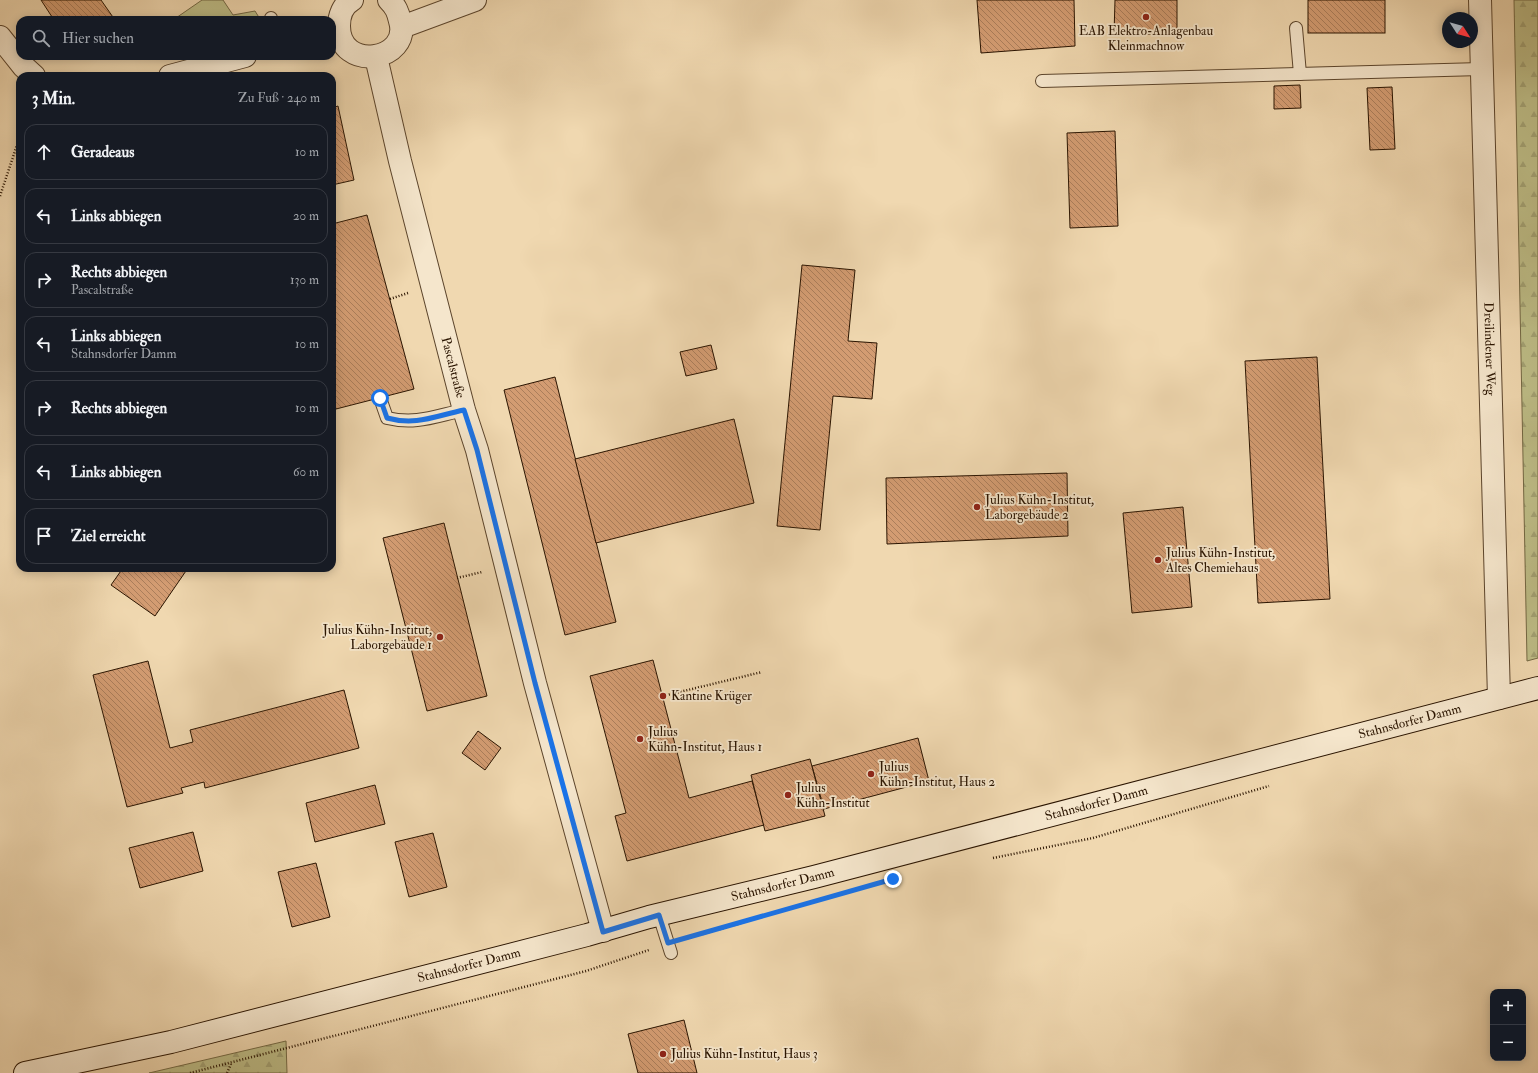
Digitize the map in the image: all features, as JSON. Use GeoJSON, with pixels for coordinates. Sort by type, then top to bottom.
{"type":"FeatureCollection","features":[{"type":"Feature","properties":{"kind":"street"},"geometry":{"type":"LineString","coordinates":[[352,0],[342,11],[336,32],[348,49],[361,56],[376,57],[386,53],[400,38],[402,27],[396,7],[389,0]]}},
{"type":"Feature","properties":{"kind":"street"},"geometry":{"type":"LineString","coordinates":[[402,27],[475,0]]}},
{"type":"Feature","properties":{"kind":"street","name":"Dreilindener Weg"},"geometry":{"type":"LineString","coordinates":[[1480,0],[1499,698]]}},
{"type":"Feature","properties":{"kind":"street"},"geometry":{"type":"LineString","coordinates":[[0,37],[16,57]]}},
{"type":"Feature","properties":{"kind":"street","name":"Pascalstraße"},"geometry":{"type":"LineString","coordinates":[[376,57],[400,161],[464,410],[477,450],[535,683],[603,932]]}},
{"type":"Feature","properties":{"kind":"street"},"geometry":{"type":"LineString","coordinates":[[18,60],[30,72]]}},
{"type":"Feature","properties":{"kind":"street"},"geometry":{"type":"LineString","coordinates":[[185,72],[230,60]]}},
{"type":"Feature","properties":{"kind":"street","name":"Stahnsdorfer Damm"},"geometry":{"type":"LineString","coordinates":[[25,1073],[171,1042],[603,932],[659,915],[814,878],[1538,688]]}},
{"type":"Feature","properties":{"kind":"lane"},"geometry":{"type":"LineString","coordinates":[[1296,28],[1300,74]]}},
{"type":"Feature","properties":{"kind":"lane"},"geometry":{"type":"LineString","coordinates":[[1042,81],[1481,69]]}},
{"type":"Feature","properties":{"kind":"lane"},"geometry":{"type":"LineString","coordinates":[[380,398],[387,418],[399,421],[412,422],[464,410]]}},
{"type":"Feature","properties":{"kind":"lane"},"geometry":{"type":"LineString","coordinates":[[659,915],[669,948]]}},
{"type":"Feature","properties":{"kind":"path"},"geometry":{"type":"LineString","coordinates":[[0,196],[16,148]]}},
{"type":"Feature","properties":{"kind":"path"},"geometry":{"type":"LineString","coordinates":[[390,299],[411,292]]}},
{"type":"Feature","properties":{"kind":"path"},"geometry":{"type":"LineString","coordinates":[[457,578],[483,572]]}},
{"type":"Feature","properties":{"kind":"path"},"geometry":{"type":"LineString","coordinates":[[663,696],[762,672]]}},
{"type":"Feature","properties":{"kind":"path"},"geometry":{"type":"LineString","coordinates":[[992,858],[1093,838],[1274,785]]}},
{"type":"Feature","properties":{"kind":"path"},"geometry":{"type":"LineString","coordinates":[[190,1073],[586,971],[669,948],[751,920]]}},
{"type":"Feature","properties":{"kind":"path"},"geometry":{"type":"LineString","coordinates":[[227,1073],[231,1063]]}},
{"type":"Feature","properties":{"kind":"green space"},"geometry":{"type":"Polygon","coordinates":[[[202,0],[223,0],[233,15],[255,11],[258,16],[179,16],[202,0]]]}},
{"type":"Feature","properties":{"kind":"green space"},"geometry":{"type":"Polygon","coordinates":[[[1514,0],[1538,0],[1538,658],[1527,661],[1514,0]]]}},
{"type":"Feature","properties":{"kind":"green space"},"geometry":{"type":"Polygon","coordinates":[[[286,1041],[287,1073],[149,1073],[286,1041]]]}},
{"type":"Feature","properties":{"kind":"building"},"geometry":{"type":"Polygon","coordinates":[[[41,0],[101,0],[112,16],[51,16],[41,0]]]}},
{"type":"Feature","properties":{"kind":"building"},"geometry":{"type":"Polygon","coordinates":[[[977,0],[1074,0],[1075,46],[981,53],[977,0]]]}},
{"type":"Feature","properties":{"kind":"building","name":"EAB Elektro-Anlagenbau Kleinmachnow"},"geometry":{"type":"Polygon","coordinates":[[[1115,0],[1177,0],[1177,34],[1114,34],[1115,0]]]}},
{"type":"Feature","properties":{"kind":"building"},"geometry":{"type":"Polygon","coordinates":[[[1308,0],[1385,0],[1385,33],[1308,33],[1308,0]]]}},
{"type":"Feature","properties":{"kind":"building"},"geometry":{"type":"Polygon","coordinates":[[[1300,85],[1301,108],[1274,109],[1274,86],[1300,85]]]}},
{"type":"Feature","properties":{"kind":"building"},"geometry":{"type":"Polygon","coordinates":[[[1392,87],[1395,149],[1370,150],[1367,88],[1392,87]]]}},
{"type":"Feature","properties":{"kind":"building"},"geometry":{"type":"Polygon","coordinates":[[[338,106],[354,180],[336,184],[336,107],[338,106]]]}},
{"type":"Feature","properties":{"kind":"building"},"geometry":{"type":"Polygon","coordinates":[[[1115,131],[1118,226],[1070,228],[1067,133],[1115,131]]]}},
{"type":"Feature","properties":{"kind":"building"},"geometry":{"type":"Polygon","coordinates":[[[367,215],[414,389],[336,409],[336,223],[367,215]]]}},
{"type":"Feature","properties":{"kind":"building"},"geometry":{"type":"Polygon","coordinates":[[[802,265],[855,270],[848,341],[877,343],[872,399],[833,396],[820,530],[777,526],[802,265]]]}},
{"type":"Feature","properties":{"kind":"building"},"geometry":{"type":"Polygon","coordinates":[[[711,345],[717,369],[686,376],[680,352],[711,345]]]}},
{"type":"Feature","properties":{"kind":"building"},"geometry":{"type":"Polygon","coordinates":[[[1317,357],[1330,599],[1258,603],[1245,361],[1317,357]]]}},
{"type":"Feature","properties":{"kind":"building"},"geometry":{"type":"Polygon","coordinates":[[[555,377],[616,622],[565,635],[504,390],[555,377]]]}},
{"type":"Feature","properties":{"kind":"building"},"geometry":{"type":"Polygon","coordinates":[[[734,419],[754,503],[596,543],[575,459],[734,419]]]}},
{"type":"Feature","properties":{"kind":"building","name":"Julius Kühn-Institut, Laborgebäude 2"},"geometry":{"type":"Polygon","coordinates":[[[1067,473],[1068,536],[887,544],[886,478],[1067,473]]]}},
{"type":"Feature","properties":{"kind":"building","name":"Julius Kühn-Institut, Altes Chemiehaus"},"geometry":{"type":"Polygon","coordinates":[[[1183,507],[1192,607],[1132,613],[1123,513],[1183,507]]]}},
{"type":"Feature","properties":{"kind":"building","name":"Julius Kühn-Institut, Laborgebäude 1"},"geometry":{"type":"Polygon","coordinates":[[[444,523],[487,696],[427,711],[383,538],[444,523]]]}},
{"type":"Feature","properties":{"kind":"building"},"geometry":{"type":"Polygon","coordinates":[[[120,572],[185,572],[155,616],[111,585],[120,572]]]}},
{"type":"Feature","properties":{"kind":"building","name":"Julius Kühn-Institut, Haus 1"},"geometry":{"type":"Polygon","coordinates":[[[653,660],[689,798],[752,781],[764,825],[627,861],[615,816],[626,813],[590,676],[653,660]]]}},
{"type":"Feature","properties":{"kind":"building"},"geometry":{"type":"Polygon","coordinates":[[[148,661],[170,748],[193,742],[190,730],[344,690],[359,748],[205,788],[204,782],[181,788],[183,793],[127,807],[93,675],[148,661]]]}},
{"type":"Feature","properties":{"kind":"building"},"geometry":{"type":"Polygon","coordinates":[[[478,731],[501,748],[485,770],[462,753],[478,731]]]}},
{"type":"Feature","properties":{"kind":"building","name":"Julius Kühn-Institut, Haus 2"},"geometry":{"type":"Polygon","coordinates":[[[918,738],[929,781],[824,809],[812,766],[918,738]]]}},
{"type":"Feature","properties":{"kind":"building","name":"Julius Kühn-Institut"},"geometry":{"type":"Polygon","coordinates":[[[810,759],[825,816],[765,831],[751,775],[810,759]]]}},
{"type":"Feature","properties":{"kind":"building"},"geometry":{"type":"Polygon","coordinates":[[[375,785],[385,824],[315,842],[306,803],[375,785]]]}},
{"type":"Feature","properties":{"kind":"building"},"geometry":{"type":"Polygon","coordinates":[[[193,832],[203,871],[140,888],[129,848],[193,832]]]}},
{"type":"Feature","properties":{"kind":"building"},"geometry":{"type":"Polygon","coordinates":[[[433,833],[447,887],[409,897],[395,842],[433,833]]]}},
{"type":"Feature","properties":{"kind":"building"},"geometry":{"type":"Polygon","coordinates":[[[316,863],[330,917],[292,927],[278,872],[316,863]]]}},
{"type":"Feature","properties":{"kind":"building","name":"Julius Kühn-Institut, Haus 3"},"geometry":{"type":"Polygon","coordinates":[[[684,1020],[697,1073],[638,1073],[628,1034],[684,1020]]]}},
{"type":"Feature","properties":{"kind":"place","name":"EAB Elektro-Anlagenbau Kleinmachnow"},"geometry":{"type":"Point","coordinates":[1146,17]}},
{"type":"Feature","properties":{"kind":"place","name":"Julius Kühn-Institut, Laborgebäude 2"},"geometry":{"type":"Point","coordinates":[977,507]}},
{"type":"Feature","properties":{"kind":"place","name":"Julius Kühn-Institut, Altes Chemiehaus"},"geometry":{"type":"Point","coordinates":[1158,560]}},
{"type":"Feature","properties":{"kind":"place","name":"Julius Kühn-Institut, Laborgebäude 1"},"geometry":{"type":"Point","coordinates":[440,637]}},
{"type":"Feature","properties":{"kind":"place","name":"Kantine Krüger"},"geometry":{"type":"Point","coordinates":[663,696]}},
{"type":"Feature","properties":{"kind":"place","name":"Julius Kühn-Institut, Haus 1"},"geometry":{"type":"Point","coordinates":[640,739]}},
{"type":"Feature","properties":{"kind":"place","name":"Julius Kühn-Institut, Haus 2"},"geometry":{"type":"Point","coordinates":[871,774]}},
{"type":"Feature","properties":{"kind":"place","name":"Julius Kühn-Institut"},"geometry":{"type":"Point","coordinates":[788,795]}},
{"type":"Feature","properties":{"kind":"place","name":"Julius Kühn-Institut, Haus 3"},"geometry":{"type":"Point","coordinates":[663,1054]}},
{"type":"Feature","properties":{"kind":"route"},"geometry":{"type":"LineString","coordinates":[[380,398],[387,418],[399,421],[412,422],[464,410],[477,450],[535,683],[596,913],[603,932],[659,915],[668,943],[893,879]]}}]}
